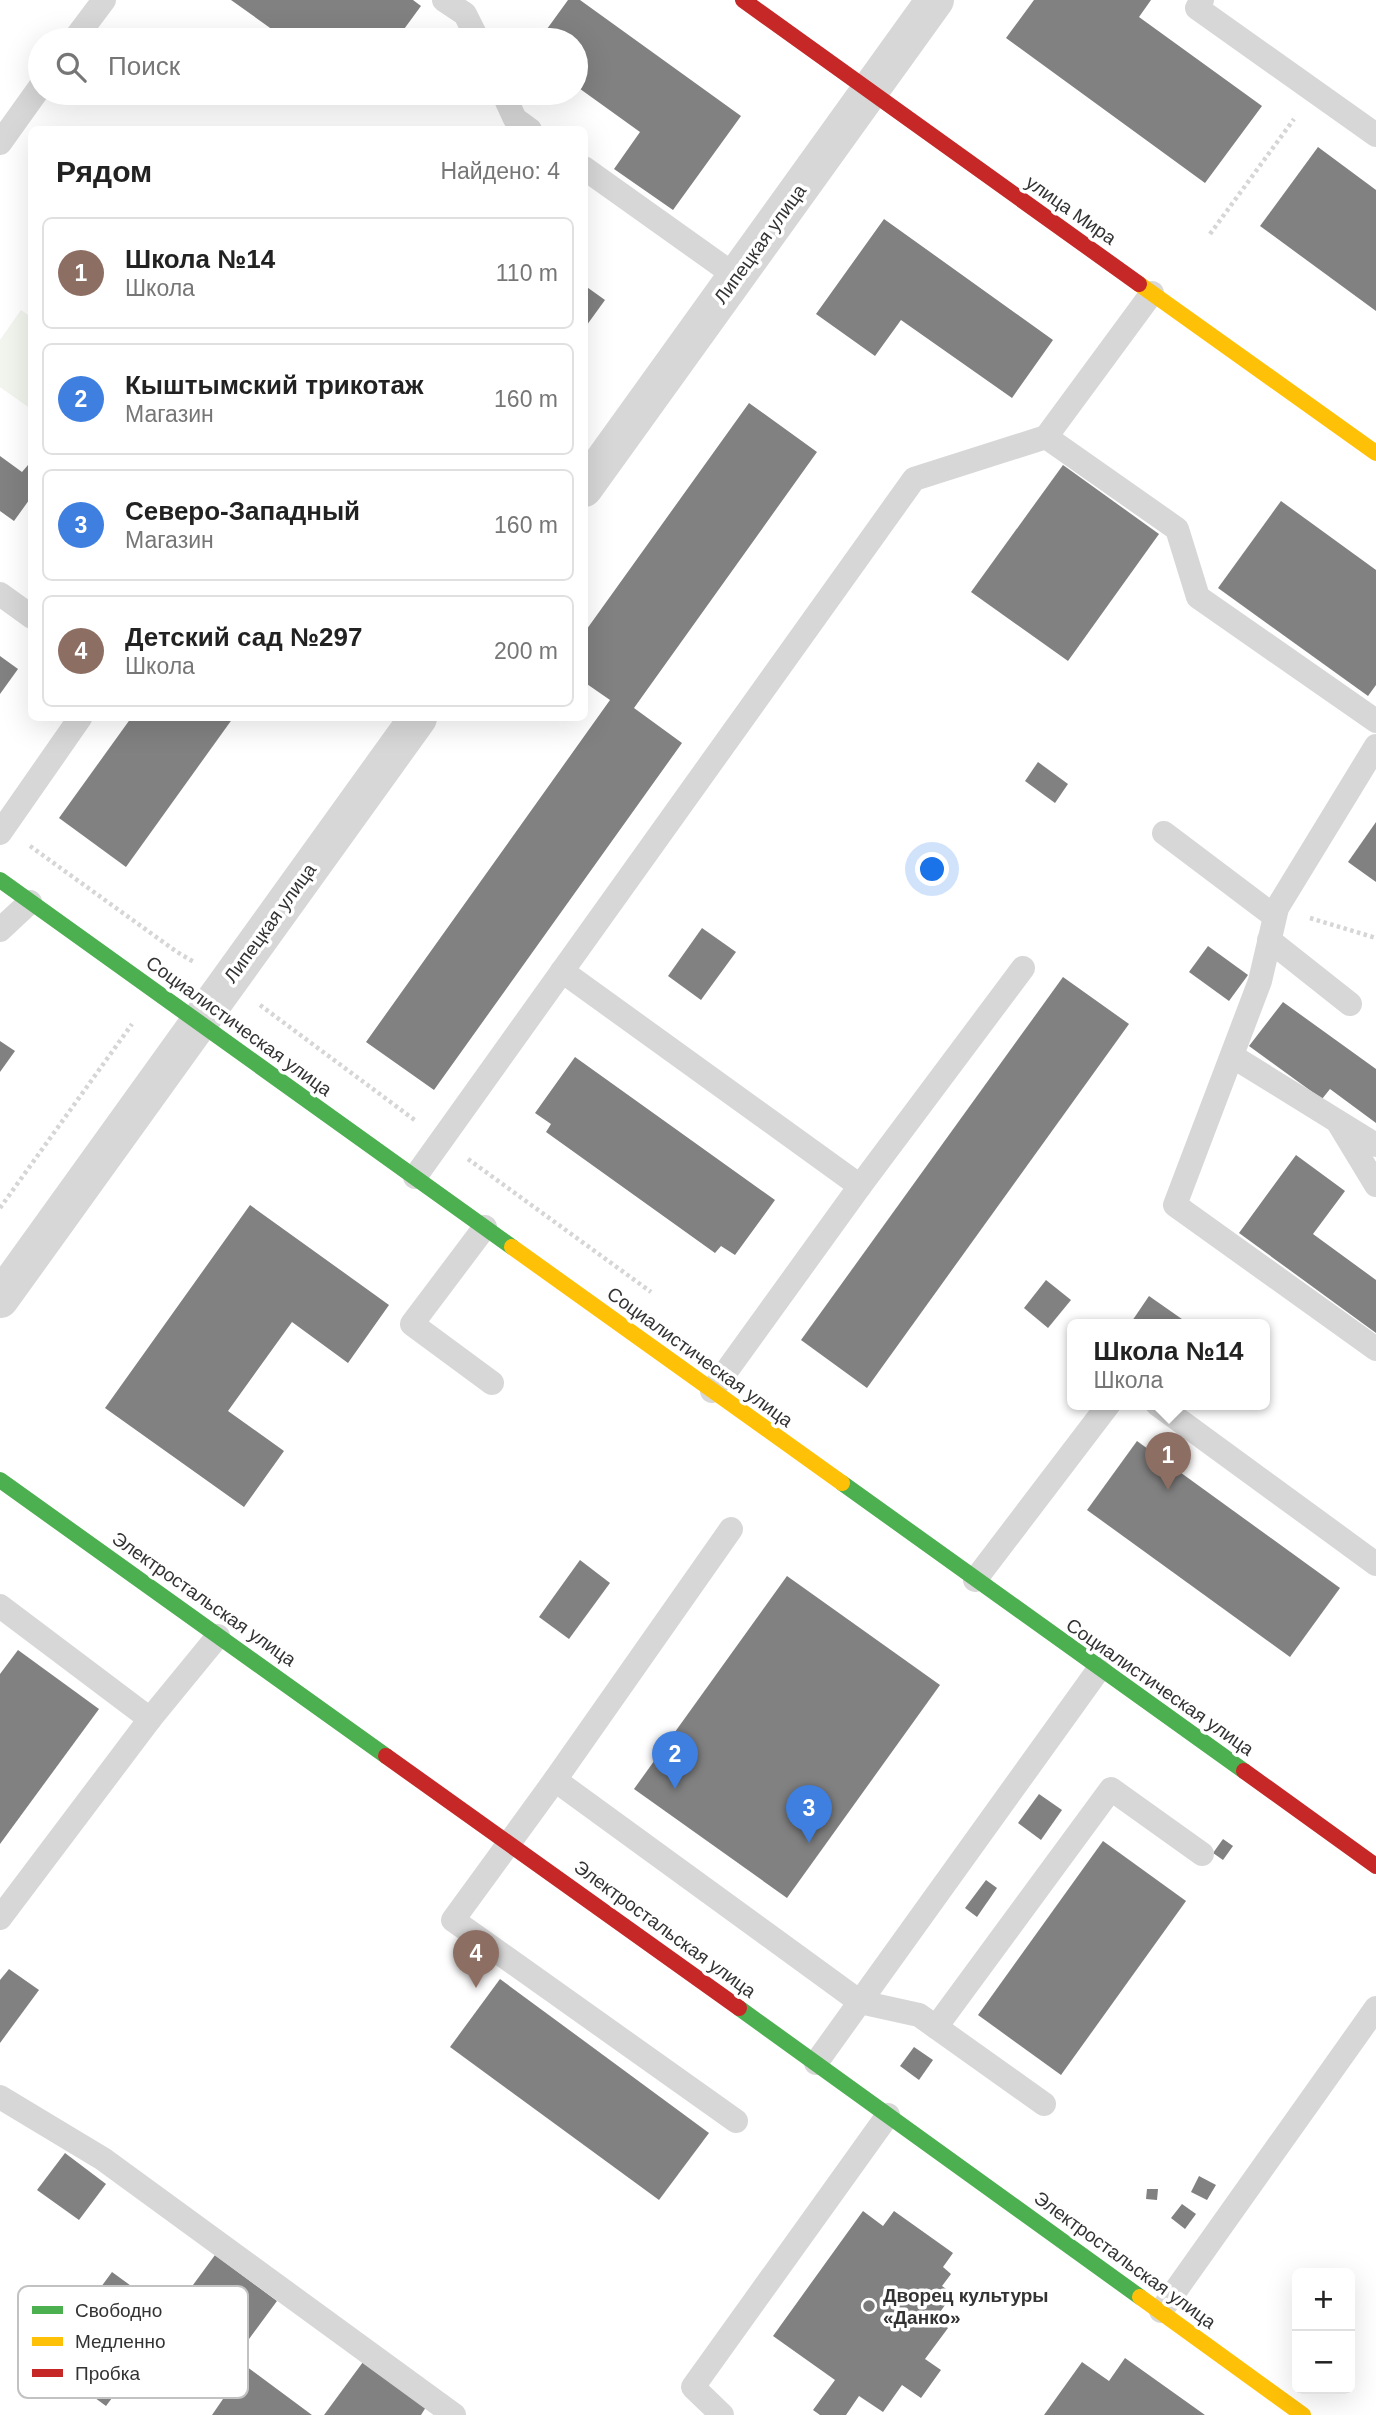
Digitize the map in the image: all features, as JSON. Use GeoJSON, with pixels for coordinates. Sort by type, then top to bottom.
{"type":"FeatureCollection","features":[{"type":"Feature","properties":{"kind":"street","name":"улица Мира"},"geometry":{"type":"LineString","coordinates":[[743,0],[1376,453]]}},
{"type":"Feature","properties":{"kind":"street","name":"Липецкая улица"},"geometry":{"type":"LineString","coordinates":[[588,482],[936,0]]}},
{"type":"Feature","properties":{"kind":"street","name":"Липецкая улица"},"geometry":{"type":"LineString","coordinates":[[0,1299],[416,721]]}},
{"type":"Feature","properties":{"kind":"street","name":"Социалистическая улица"},"geometry":{"type":"LineString","coordinates":[[0,880],[1376,1866]]}},
{"type":"Feature","properties":{"kind":"street","name":"Электростальская улица"},"geometry":{"type":"LineString","coordinates":[[0,1480],[817,2063],[1303,2415]]}},
{"type":"Feature","properties":{"kind":"lane"},"geometry":{"type":"LineString","coordinates":[[83,28],[104,0]]}},
{"type":"Feature","properties":{"kind":"lane"},"geometry":{"type":"LineString","coordinates":[[444,0],[470,7],[475,28]]}},
{"type":"Feature","properties":{"kind":"lane"},"geometry":{"type":"LineString","coordinates":[[1202,0],[1197,8],[1376,135]]}},
{"type":"Feature","properties":{"kind":"lane"},"geometry":{"type":"LineString","coordinates":[[0,143],[28,104]]}},
{"type":"Feature","properties":{"kind":"lane"},"geometry":{"type":"LineString","coordinates":[[508,105],[517,126]]}},
{"type":"Feature","properties":{"kind":"lane"},"geometry":{"type":"LineString","coordinates":[[588,171],[737,277]]}},
{"type":"Feature","properties":{"kind":"lane"},"geometry":{"type":"LineString","coordinates":[[415,1177],[914,479],[1046,437],[1152,293]]}},
{"type":"Feature","properties":{"kind":"lane"},"geometry":{"type":"LineString","coordinates":[[1046,437],[1177,529],[1198,597],[1376,721]]}},
{"type":"Feature","properties":{"kind":"lane"},"geometry":{"type":"LineString","coordinates":[[0,594],[28,614]]}},
{"type":"Feature","properties":{"kind":"lane"},"geometry":{"type":"LineString","coordinates":[[2,831],[78,721]]}},
{"type":"Feature","properties":{"kind":"lane"},"geometry":{"type":"LineString","coordinates":[[1376,746],[1275,912],[1260,981],[1175,1205],[1376,1349]]}},
{"type":"Feature","properties":{"kind":"lane"},"geometry":{"type":"LineString","coordinates":[[1164,833],[1275,912]]}},
{"type":"Feature","properties":{"kind":"lane"},"geometry":{"type":"LineString","coordinates":[[0,930],[30,902]]}},
{"type":"Feature","properties":{"kind":"lane"},"geometry":{"type":"LineString","coordinates":[[1269,940],[1350,1004]]}},
{"type":"Feature","properties":{"kind":"lane"},"geometry":{"type":"LineString","coordinates":[[712,1391],[860,1186],[1023,968]]}},
{"type":"Feature","properties":{"kind":"lane"},"geometry":{"type":"LineString","coordinates":[[562,971],[860,1186]]}},
{"type":"Feature","properties":{"kind":"lane"},"geometry":{"type":"LineString","coordinates":[[1231,1056],[1376,1145]]}},
{"type":"Feature","properties":{"kind":"lane"},"geometry":{"type":"LineString","coordinates":[[1337,1121],[1376,1185]]}},
{"type":"Feature","properties":{"kind":"lane"},"geometry":{"type":"LineString","coordinates":[[485,1227],[412,1324],[492,1383]]}},
{"type":"Feature","properties":{"kind":"lane"},"geometry":{"type":"LineString","coordinates":[[975,1580],[1104,1410]]}},
{"type":"Feature","properties":{"kind":"lane"},"geometry":{"type":"LineString","coordinates":[[1165,1410],[1376,1564]]}},
{"type":"Feature","properties":{"kind":"lane"},"geometry":{"type":"LineString","coordinates":[[731,1529],[453,1920],[736,2121]]}},
{"type":"Feature","properties":{"kind":"lane"},"geometry":{"type":"LineString","coordinates":[[0,1606],[150,1718]]}},
{"type":"Feature","properties":{"kind":"lane"},"geometry":{"type":"LineString","coordinates":[[0,1918],[150,1718],[218,1636]]}},
{"type":"Feature","properties":{"kind":"lane"},"geometry":{"type":"LineString","coordinates":[[817,2063],[1099,1669]]}},
{"type":"Feature","properties":{"kind":"lane"},"geometry":{"type":"LineString","coordinates":[[555,1780],[860,2001],[919,2015],[1044,2104]]}},
{"type":"Feature","properties":{"kind":"lane"},"geometry":{"type":"LineString","coordinates":[[936,2027],[1111,1789],[1202,1854]]}},
{"type":"Feature","properties":{"kind":"lane"},"geometry":{"type":"LineString","coordinates":[[1161,2311],[1376,2008]]}},
{"type":"Feature","properties":{"kind":"lane"},"geometry":{"type":"LineString","coordinates":[[0,2097],[103,2159],[454,2415]]}},
{"type":"Feature","properties":{"kind":"lane"},"geometry":{"type":"LineString","coordinates":[[722,2415],[693,2387],[888,2115]]}},
{"type":"Feature","properties":{"kind":"path"},"geometry":{"type":"LineString","coordinates":[[1210,234],[1314,91]]}},
{"type":"Feature","properties":{"kind":"path"},"geometry":{"type":"LineString","coordinates":[[2,831],[177,952],[228,981],[661,1300]]}},
{"type":"Feature","properties":{"kind":"path"},"geometry":{"type":"LineString","coordinates":[[1275,912],[1376,938]]}},
{"type":"Feature","properties":{"kind":"path"},"geometry":{"type":"LineString","coordinates":[[0,1208],[155,992],[177,952]]}},
{"type":"Feature","properties":{"kind":"shaded area"},"geometry":{"type":"Polygon","coordinates":[[[21,310],[28,315],[28,407],[0,387],[0,340],[21,310]]]}},
{"type":"Feature","properties":{"kind":"building"},"geometry":{"type":"Polygon","coordinates":[[[231,0],[413,0],[421,6],[405,28],[270,28],[231,0]]]}},
{"type":"Feature","properties":{"kind":"building"},"geometry":{"type":"Polygon","coordinates":[[[568,0],[580,0],[741,116],[673,210],[614,169],[640,132],[588,95],[588,28],[548,28],[568,0]]]}},
{"type":"Feature","properties":{"kind":"building"},"geometry":{"type":"Polygon","coordinates":[[[1034,0],[1151,0],[1139,17],[1262,106],[1205,183],[1006,38],[1034,0]]]}},
{"type":"Feature","properties":{"kind":"building"},"geometry":{"type":"Polygon","coordinates":[[[1318,147],[1376,190],[1376,311],[1260,226],[1318,147]]]}},
{"type":"Feature","properties":{"kind":"building"},"geometry":{"type":"Polygon","coordinates":[[[884,219],[1053,340],[1012,398],[901,320],[875,356],[816,314],[884,219]]]}},
{"type":"Feature","properties":{"kind":"building"},"geometry":{"type":"Polygon","coordinates":[[[588,288],[605,300],[588,323],[588,288]]]}},
{"type":"Feature","properties":{"kind":"building"},"geometry":{"type":"Polygon","coordinates":[[[749,403],[817,452],[634,708],[682,743],[434,1090],[366,1042],[610,700],[588,685],[588,627],[749,403]]]}},
{"type":"Feature","properties":{"kind":"building"},"geometry":{"type":"Polygon","coordinates":[[[0,456],[22,472],[28,465],[28,502],[14,521],[0,511],[0,456]]]}},
{"type":"Feature","properties":{"kind":"building"},"geometry":{"type":"Polygon","coordinates":[[[1063,465],[1159,534],[1068,661],[971,592],[1063,465]]]}},
{"type":"Feature","properties":{"kind":"building"},"geometry":{"type":"Polygon","coordinates":[[[1281,501],[1376,570],[1376,685],[1368,696],[1218,588],[1281,501]]]}},
{"type":"Feature","properties":{"kind":"building"},"geometry":{"type":"Polygon","coordinates":[[[0,656],[18,669],[0,694],[0,656]]]}},
{"type":"Feature","properties":{"kind":"building"},"geometry":{"type":"Polygon","coordinates":[[[129,721],[231,721],[126,867],[59,818],[129,721]]]}},
{"type":"Feature","properties":{"kind":"building"},"geometry":{"type":"Polygon","coordinates":[[[1038,762],[1068,784],[1055,803],[1025,781],[1038,762]]]}},
{"type":"Feature","properties":{"kind":"building"},"geometry":{"type":"Polygon","coordinates":[[[1376,822],[1376,882],[1348,862],[1376,822]]]}},
{"type":"Feature","properties":{"kind":"building"},"geometry":{"type":"Polygon","coordinates":[[[702,928],[736,952],[701,1000],[668,976],[702,928]]]}},
{"type":"Feature","properties":{"kind":"building"},"geometry":{"type":"Polygon","coordinates":[[[1208,946],[1248,975],[1229,1001],[1189,972],[1208,946]]]}},
{"type":"Feature","properties":{"kind":"building"},"geometry":{"type":"Polygon","coordinates":[[[1063,977],[1129,1024],[867,1388],[801,1340],[1063,977]]]}},
{"type":"Feature","properties":{"kind":"building"},"geometry":{"type":"Polygon","coordinates":[[[1283,1002],[1376,1069],[1376,1123],[1330,1089],[1322,1099],[1249,1046],[1283,1002]]]}},
{"type":"Feature","properties":{"kind":"building"},"geometry":{"type":"Polygon","coordinates":[[[0,1041],[15,1051],[0,1072],[0,1041]]]}},
{"type":"Feature","properties":{"kind":"building"},"geometry":{"type":"Polygon","coordinates":[[[575,1057],[775,1200],[735,1255],[721,1246],[715,1253],[546,1132],[551,1124],[535,1113],[575,1057]]]}},
{"type":"Feature","properties":{"kind":"building"},"geometry":{"type":"Polygon","coordinates":[[[1296,1155],[1345,1191],[1313,1234],[1376,1280],[1376,1333],[1239,1233],[1296,1155]]]}},
{"type":"Feature","properties":{"kind":"building"},"geometry":{"type":"Polygon","coordinates":[[[250,1205],[389,1305],[348,1363],[292,1322],[228,1411],[284,1451],[244,1507],[105,1408],[250,1205]]]}},
{"type":"Feature","properties":{"kind":"building"},"geometry":{"type":"Polygon","coordinates":[[[1046,1280],[1071,1300],[1048,1328],[1024,1308],[1046,1280]]]}},
{"type":"Feature","properties":{"kind":"building"},"geometry":{"type":"Polygon","coordinates":[[[1149,1296],[1182,1319],[1133,1319],[1149,1296]]]}},
{"type":"Feature","properties":{"kind":"building"},"geometry":{"type":"Polygon","coordinates":[[[1137,1441],[1340,1588],[1290,1657],[1087,1510],[1137,1441]]]}},
{"type":"Feature","properties":{"kind":"building"},"geometry":{"type":"Polygon","coordinates":[[[580,1560],[610,1583],[569,1639],[539,1617],[580,1560]]]}},
{"type":"Feature","properties":{"kind":"building"},"geometry":{"type":"Polygon","coordinates":[[[787,1576],[940,1685],[787,1898],[634,1789],[787,1576]]]}},
{"type":"Feature","properties":{"kind":"building"},"geometry":{"type":"Polygon","coordinates":[[[18,1650],[99,1709],[0,1844],[0,1674],[18,1650]]]}},
{"type":"Feature","properties":{"kind":"building"},"geometry":{"type":"Polygon","coordinates":[[[1039,1794],[1062,1810],[1041,1840],[1018,1823],[1039,1794]]]}},
{"type":"Feature","properties":{"kind":"building"},"geometry":{"type":"Polygon","coordinates":[[[1223,1839],[1233,1846],[1223,1860],[1213,1853],[1223,1839]]]}},
{"type":"Feature","properties":{"kind":"building"},"geometry":{"type":"Polygon","coordinates":[[[1103,1841],[1186,1901],[1061,2075],[978,2015],[1103,1841]]]}},
{"type":"Feature","properties":{"kind":"building"},"geometry":{"type":"Polygon","coordinates":[[[986,1880],[997,1888],[977,1917],[965,1908],[986,1880]]]}},
{"type":"Feature","properties":{"kind":"building"},"geometry":{"type":"Polygon","coordinates":[[[9,1969],[39,1990],[0,2043],[0,1980],[9,1969]]]}},
{"type":"Feature","properties":{"kind":"building"},"geometry":{"type":"Polygon","coordinates":[[[500,1979],[709,2133],[659,2200],[450,2047],[500,1979]]]}},
{"type":"Feature","properties":{"kind":"building"},"geometry":{"type":"Polygon","coordinates":[[[914,2047],[933,2060],[919,2080],[900,2066],[914,2047]]]}},
{"type":"Feature","properties":{"kind":"building"},"geometry":{"type":"Polygon","coordinates":[[[65,2153],[106,2184],[79,2220],[37,2190],[65,2153]]]}},
{"type":"Feature","properties":{"kind":"building"},"geometry":{"type":"Polygon","coordinates":[[[1199,2176],[1216,2185],[1207,2200],[1191,2192],[1199,2176]]]}},
{"type":"Feature","properties":{"kind":"building"},"geometry":{"type":"Polygon","coordinates":[[[1147,2189],[1158,2189],[1157,2200],[1146,2199],[1147,2189]]]}},
{"type":"Feature","properties":{"kind":"building"},"geometry":{"type":"Polygon","coordinates":[[[1182,2204],[1196,2214],[1185,2229],[1171,2218],[1182,2204]]]}},
{"type":"Feature","properties":{"kind":"building","name":"Дворец культуры «Данко»"},"geometry":{"type":"Polygon","coordinates":[[[863,2211],[883,2226],[894,2211],[953,2253],[943,2267],[951,2274],[942,2286],[953,2294],[935,2319],[948,2328],[925,2359],[941,2370],[921,2398],[902,2385],[883,2412],[859,2396],[846,2415],[820,2415],[813,2410],[835,2380],[773,2336],[863,2211]]]}},
{"type":"Feature","properties":{"kind":"building"},"geometry":{"type":"Polygon","coordinates":[[[215,2255],[277,2301],[248,2340],[248,2286],[192,2286],[215,2255]]]}},
{"type":"Feature","properties":{"kind":"building"},"geometry":{"type":"Polygon","coordinates":[[[112,2272],[131,2286],[102,2286],[112,2272]]]}},
{"type":"Feature","properties":{"kind":"building"},"geometry":{"type":"Polygon","coordinates":[[[1125,2358],[1205,2415],[1044,2415],[1082,2362],[1109,2381],[1125,2358]]]}},
{"type":"Feature","properties":{"kind":"building"},"geometry":{"type":"Polygon","coordinates":[[[363,2362],[426,2407],[421,2415],[324,2415],[363,2362]]]}},
{"type":"Feature","properties":{"kind":"building"},"geometry":{"type":"Polygon","coordinates":[[[248,2368],[312,2415],[212,2415],[223,2399],[248,2398],[248,2368]]]}},
{"type":"Feature","properties":{"kind":"building"},"geometry":{"type":"Polygon","coordinates":[[[95,2398],[112,2398],[106,2406],[95,2398]]]}},
{"type":"Feature","properties":{"kind":"traffic: fast"},"geometry":{"type":"LineString","coordinates":[[0,880],[512,1247]]}},
{"type":"Feature","properties":{"kind":"traffic: fast"},"geometry":{"type":"LineString","coordinates":[[0,1480],[386,1756]]}},
{"type":"Feature","properties":{"kind":"traffic: fast"},"geometry":{"type":"LineString","coordinates":[[842,1483],[1244,1771]]}},
{"type":"Feature","properties":{"kind":"traffic: fast"},"geometry":{"type":"LineString","coordinates":[[739,2008],[1140,2297]]}},
{"type":"Feature","properties":{"kind":"traffic: slow"},"geometry":{"type":"LineString","coordinates":[[1139,284],[1376,453]]}},
{"type":"Feature","properties":{"kind":"traffic: slow"},"geometry":{"type":"LineString","coordinates":[[512,1247],[842,1483]]}},
{"type":"Feature","properties":{"kind":"traffic: slow"},"geometry":{"type":"LineString","coordinates":[[1140,2297],[1303,2415]]}},
{"type":"Feature","properties":{"kind":"traffic: jam"},"geometry":{"type":"LineString","coordinates":[[743,0],[1139,284]]}},
{"type":"Feature","properties":{"kind":"traffic: jam"},"geometry":{"type":"LineString","coordinates":[[386,1756],[739,2008]]}},
{"type":"Feature","properties":{"kind":"traffic: jam"},"geometry":{"type":"LineString","coordinates":[[1244,1771],[1376,1866]]}},
{"type":"Feature","properties":{"kind":"place","name":"Школа №14"},"geometry":{"type":"Point","coordinates":[1168,1490]}},
{"type":"Feature","properties":{"kind":"place","name":"Кыштымский трикотаж"},"geometry":{"type":"Point","coordinates":[675,1789]}},
{"type":"Feature","properties":{"kind":"place","name":"Северо-Западный"},"geometry":{"type":"Point","coordinates":[809,1843]}},
{"type":"Feature","properties":{"kind":"place","name":"Детский сад №297"},"geometry":{"type":"Point","coordinates":[476,1988]}},
{"type":"Feature","properties":{"kind":"place","name":"Дворец культуры «Данко»"},"geometry":{"type":"Point","coordinates":[869,2306]}}]}
